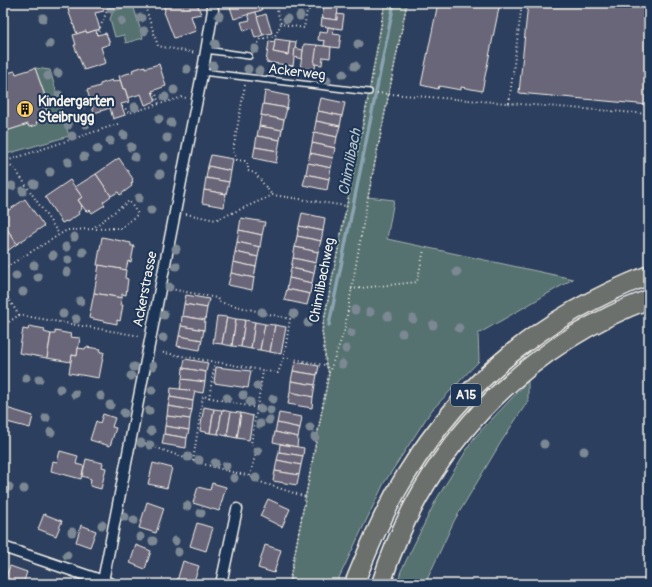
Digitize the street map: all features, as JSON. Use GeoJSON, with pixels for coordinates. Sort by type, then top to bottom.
{"type":"FeatureCollection","features":[{"type":"Feature","properties":{"kind":"highway","name":"A15"},"geometry":{"type":"LineString","coordinates":[[354,584],[379,525],[405,476],[436,430],[470,391],[511,353],[554,321],[603,294],[649,275]]}},
{"type":"Feature","properties":{"kind":"highway","name":"A15"},"geometry":{"type":"LineString","coordinates":[[381,584],[401,533],[432,475],[459,436],[491,400],[527,368],[567,339],[608,316],[649,298]]}},
{"type":"Feature","properties":{"kind":"street","name":"Ackerstrasse"},"geometry":{"type":"LineString","coordinates":[[108,582],[130,439],[206,52],[213,10],[211,3]]}},
{"type":"Feature","properties":{"kind":"street"},"geometry":{"type":"LineString","coordinates":[[221,584],[238,509]]}},
{"type":"Feature","properties":{"kind":"street"},"geometry":{"type":"LineString","coordinates":[[3,547],[108,582]]}},
{"type":"Feature","properties":{"kind":"lane"},"geometry":{"type":"LineString","coordinates":[[206,52],[250,56]]}},
{"type":"Feature","properties":{"kind":"lane","name":"Ackerweg"},"geometry":{"type":"LineString","coordinates":[[202,72],[369,92]]}},
{"type":"Feature","properties":{"kind":"path"},"geometry":{"type":"LineString","coordinates":[[105,3],[109,6]]}},
{"type":"Feature","properties":{"kind":"path"},"geometry":{"type":"LineString","coordinates":[[109,6],[118,3]]}},
{"type":"Feature","properties":{"kind":"path"},"geometry":{"type":"LineString","coordinates":[[144,3],[158,46],[206,52]]}},
{"type":"Feature","properties":{"kind":"path"},"geometry":{"type":"LineString","coordinates":[[250,56],[261,40],[275,36],[281,24],[275,3]]}},
{"type":"Feature","properties":{"kind":"path"},"geometry":{"type":"LineString","coordinates":[[281,24],[304,28],[307,11],[319,4],[329,3]]}},
{"type":"Feature","properties":{"kind":"path","name":"Chimlibachweg"},"geometry":{"type":"LineString","coordinates":[[289,584],[329,373],[326,364],[322,330],[385,3]]}},
{"type":"Feature","properties":{"kind":"path"},"geometry":{"type":"LineString","coordinates":[[329,373],[344,332],[388,94],[407,3]]}},
{"type":"Feature","properties":{"kind":"path"},"geometry":{"type":"LineString","coordinates":[[509,103],[522,3]]}},
{"type":"Feature","properties":{"kind":"path"},"geometry":{"type":"LineString","coordinates":[[98,36],[109,6]]}},
{"type":"Feature","properties":{"kind":"path"},"geometry":{"type":"LineString","coordinates":[[246,78],[233,151],[237,160],[245,161],[248,165],[248,172],[256,173],[273,195]]}},
{"type":"Feature","properties":{"kind":"path"},"geometry":{"type":"LineString","coordinates":[[369,92],[649,114]]}},
{"type":"Feature","properties":{"kind":"path"},"geometry":{"type":"LineString","coordinates":[[153,93],[156,94],[160,104]]}},
{"type":"Feature","properties":{"kind":"path"},"geometry":{"type":"LineString","coordinates":[[122,107],[124,107],[129,113],[183,97],[196,101]]}},
{"type":"Feature","properties":{"kind":"path"},"geometry":{"type":"LineString","coordinates":[[4,162],[118,124]]}},
{"type":"Feature","properties":{"kind":"path"},"geometry":{"type":"LineString","coordinates":[[4,162],[15,169],[59,234]]}},
{"type":"Feature","properties":{"kind":"path"},"geometry":{"type":"LineString","coordinates":[[175,212],[216,220],[273,195],[346,206]]}},
{"type":"Feature","properties":{"kind":"path"},"geometry":{"type":"LineString","coordinates":[[3,269],[67,230],[121,228],[138,214],[129,201],[93,228]]}},
{"type":"Feature","properties":{"kind":"path"},"geometry":{"type":"LineString","coordinates":[[351,289],[417,282],[424,250]]}},
{"type":"Feature","properties":{"kind":"path"},"geometry":{"type":"LineString","coordinates":[[148,350],[278,373],[284,357],[290,319],[219,302],[217,298],[160,287]]}},
{"type":"Feature","properties":{"kind":"path"},"geometry":{"type":"LineString","coordinates":[[3,291],[19,315]]}},
{"type":"Feature","properties":{"kind":"path"},"geometry":{"type":"LineString","coordinates":[[3,326],[19,315],[150,338]]}},
{"type":"Feature","properties":{"kind":"path"},"geometry":{"type":"LineString","coordinates":[[284,357],[323,365],[326,364]]}},
{"type":"Feature","properties":{"kind":"path"},"geometry":{"type":"LineString","coordinates":[[209,398],[215,362]]}},
{"type":"Feature","properties":{"kind":"path"},"geometry":{"type":"LineString","coordinates":[[250,476],[256,452],[251,444],[263,371]]}},
{"type":"Feature","properties":{"kind":"path"},"geometry":{"type":"LineString","coordinates":[[193,461],[203,396],[257,408]]}},
{"type":"Feature","properties":{"kind":"path"},"geometry":{"type":"LineString","coordinates":[[130,439],[193,461],[250,476],[257,481],[306,497]]}},
{"type":"Feature","properties":{"kind":"green space"},"geometry":{"type":"Polygon","coordinates":[[[385,3],[407,3],[368,197],[394,200],[387,239],[573,279],[478,334],[479,361],[431,411],[384,483],[336,584],[289,584],[329,373],[326,364],[322,330],[385,3]]]}},
{"type":"Feature","properties":{"kind":"green space"},"geometry":{"type":"Polygon","coordinates":[[[133,5],[143,38],[126,43],[124,35],[115,37],[110,19],[113,11],[133,5]]]}},
{"type":"Feature","properties":{"kind":"green space"},"geometry":{"type":"Polygon","coordinates":[[[35,68],[50,70],[69,136],[3,155],[3,132],[28,124],[29,127],[37,125],[36,122],[49,118],[43,99],[46,98],[35,68]]]}},
{"type":"Feature","properties":{"kind":"green space"},"geometry":{"type":"Polygon","coordinates":[[[528,381],[528,401],[501,442],[454,521],[425,584],[397,584],[401,571],[436,500],[474,438],[528,381]]]}},
{"type":"Feature","properties":{"kind":"building"},"geometry":{"type":"Polygon","coordinates":[[[67,3],[101,3],[104,11],[95,13],[100,29],[77,34],[67,3]]]}},
{"type":"Feature","properties":{"kind":"building"},"geometry":{"type":"Polygon","coordinates":[[[163,3],[187,3],[188,5],[197,3],[201,14],[191,16],[196,31],[174,38],[164,12],[163,3]]]}},
{"type":"Feature","properties":{"kind":"building"},"geometry":{"type":"Polygon","coordinates":[[[260,3],[262,10],[234,19],[229,4],[260,3]]]}},
{"type":"Feature","properties":{"kind":"building"},"geometry":{"type":"Polygon","coordinates":[[[438,3],[500,3],[482,91],[461,87],[461,90],[439,86],[438,89],[421,85],[438,3]]]}},
{"type":"Feature","properties":{"kind":"building"},"geometry":{"type":"Polygon","coordinates":[[[528,3],[649,3],[649,105],[519,93],[528,3]]]}},
{"type":"Feature","properties":{"kind":"building"},"geometry":{"type":"Polygon","coordinates":[[[324,5],[338,7],[337,20],[322,18],[324,5]]]}},
{"type":"Feature","properties":{"kind":"building"},"geometry":{"type":"Polygon","coordinates":[[[256,12],[263,35],[255,38],[252,28],[244,31],[241,22],[250,20],[248,14],[256,12]]]}},
{"type":"Feature","properties":{"kind":"building"},"geometry":{"type":"Polygon","coordinates":[[[266,14],[272,33],[263,35],[257,17],[266,14]]]}},
{"type":"Feature","properties":{"kind":"building"},"geometry":{"type":"Polygon","coordinates":[[[337,14],[344,15],[342,29],[321,26],[322,18],[337,20],[337,14]]]}},
{"type":"Feature","properties":{"kind":"building"},"geometry":{"type":"Polygon","coordinates":[[[328,27],[334,28],[333,34],[341,35],[339,48],[324,46],[325,41],[318,40],[319,32],[327,33],[328,27]]]}},
{"type":"Feature","properties":{"kind":"building"},"geometry":{"type":"Polygon","coordinates":[[[96,30],[97,35],[106,33],[110,44],[101,47],[106,63],[84,70],[74,45],[76,45],[73,35],[96,30]]]}},
{"type":"Feature","properties":{"kind":"building"},"geometry":{"type":"Polygon","coordinates":[[[275,39],[290,41],[288,55],[273,52],[275,39]]]}},
{"type":"Feature","properties":{"kind":"building"},"geometry":{"type":"Polygon","coordinates":[[[269,41],[275,42],[273,52],[288,55],[290,41],[296,42],[293,66],[266,62],[269,41]]]}},
{"type":"Feature","properties":{"kind":"building"},"geometry":{"type":"Polygon","coordinates":[[[304,44],[317,45],[315,70],[300,68],[304,44]]]}},
{"type":"Feature","properties":{"kind":"building"},"geometry":{"type":"Polygon","coordinates":[[[317,45],[331,47],[330,58],[323,57],[322,65],[314,64],[317,45]]]}},
{"type":"Feature","properties":{"kind":"building"},"geometry":{"type":"Polygon","coordinates":[[[295,48],[303,50],[302,59],[294,57],[295,48]]]}},
{"type":"Feature","properties":{"kind":"building"},"geometry":{"type":"Polygon","coordinates":[[[159,64],[166,86],[152,91],[156,101],[145,105],[141,94],[128,98],[125,89],[123,89],[119,76],[133,72],[132,70],[145,66],[145,68],[159,64]]]}},
{"type":"Feature","properties":{"kind":"building","name":"Kindergarten Steibrugg"},"geometry":{"type":"Polygon","coordinates":[[[35,68],[46,99],[43,99],[49,118],[36,122],[37,125],[29,127],[28,124],[3,132],[3,74],[15,71],[16,74],[35,68]]]}},
{"type":"Feature","properties":{"kind":"building"},"geometry":{"type":"Polygon","coordinates":[[[112,80],[113,82],[120,80],[123,89],[125,89],[129,102],[121,104],[125,115],[113,119],[110,108],[94,113],[87,90],[112,80]]]}},
{"type":"Feature","properties":{"kind":"building"},"geometry":{"type":"Polygon","coordinates":[[[265,91],[289,96],[287,108],[263,104],[265,91]]]}},
{"type":"Feature","properties":{"kind":"building"},"geometry":{"type":"Polygon","coordinates":[[[321,98],[345,103],[342,116],[318,111],[321,98]]]}},
{"type":"Feature","properties":{"kind":"building"},"geometry":{"type":"Polygon","coordinates":[[[263,104],[287,108],[284,120],[261,115],[263,104]]]}},
{"type":"Feature","properties":{"kind":"building"},"geometry":{"type":"Polygon","coordinates":[[[318,111],[342,116],[340,126],[316,121],[318,111]]]}},
{"type":"Feature","properties":{"kind":"building"},"geometry":{"type":"Polygon","coordinates":[[[261,115],[284,120],[282,130],[259,126],[261,115]]]}},
{"type":"Feature","properties":{"kind":"building"},"geometry":{"type":"Polygon","coordinates":[[[316,121],[340,126],[337,137],[314,132],[316,121]]]}},
{"type":"Feature","properties":{"kind":"building"},"geometry":{"type":"Polygon","coordinates":[[[259,126],[282,130],[280,140],[257,136],[259,126]]]}},
{"type":"Feature","properties":{"kind":"building"},"geometry":{"type":"Polygon","coordinates":[[[314,132],[337,137],[335,148],[312,143],[314,132]]]}},
{"type":"Feature","properties":{"kind":"building"},"geometry":{"type":"Polygon","coordinates":[[[257,136],[280,140],[278,151],[255,147],[257,136]]]}},
{"type":"Feature","properties":{"kind":"building"},"geometry":{"type":"Polygon","coordinates":[[[312,143],[335,148],[333,158],[310,153],[312,143]]]}},
{"type":"Feature","properties":{"kind":"building"},"geometry":{"type":"Polygon","coordinates":[[[255,147],[278,151],[276,163],[253,158],[255,147]]]}},
{"type":"Feature","properties":{"kind":"building"},"geometry":{"type":"Polygon","coordinates":[[[310,153],[333,158],[331,168],[308,163],[310,153]]]}},
{"type":"Feature","properties":{"kind":"building"},"geometry":{"type":"Polygon","coordinates":[[[211,155],[233,159],[231,171],[208,166],[211,155]]]}},
{"type":"Feature","properties":{"kind":"building"},"geometry":{"type":"Polygon","coordinates":[[[119,158],[133,179],[133,182],[131,184],[132,186],[120,195],[118,192],[111,196],[96,174],[119,158]]]}},
{"type":"Feature","properties":{"kind":"building"},"geometry":{"type":"Polygon","coordinates":[[[308,163],[331,168],[329,179],[306,174],[308,163]]]}},
{"type":"Feature","properties":{"kind":"building"},"geometry":{"type":"Polygon","coordinates":[[[208,166],[231,171],[229,182],[206,178],[208,166]]]}},
{"type":"Feature","properties":{"kind":"building"},"geometry":{"type":"Polygon","coordinates":[[[96,174],[111,196],[103,202],[105,205],[92,213],[90,210],[88,212],[87,210],[86,211],[78,200],[82,197],[75,187],[96,174]]]}},
{"type":"Feature","properties":{"kind":"building"},"geometry":{"type":"Polygon","coordinates":[[[306,174],[329,179],[327,190],[303,185],[306,174]]]}},
{"type":"Feature","properties":{"kind":"building"},"geometry":{"type":"Polygon","coordinates":[[[206,178],[229,182],[226,194],[204,190],[206,178]]]}},
{"type":"Feature","properties":{"kind":"building"},"geometry":{"type":"Polygon","coordinates":[[[70,180],[82,197],[78,200],[82,206],[82,209],[78,212],[79,214],[67,222],[62,223],[45,197],[70,180]]]}},
{"type":"Feature","properties":{"kind":"building"},"geometry":{"type":"Polygon","coordinates":[[[204,190],[226,194],[224,207],[202,203],[204,190]]]}},
{"type":"Feature","properties":{"kind":"building"},"geometry":{"type":"Polygon","coordinates":[[[25,199],[44,226],[17,244],[3,223],[3,214],[25,199]]]}},
{"type":"Feature","properties":{"kind":"building"},"geometry":{"type":"Polygon","coordinates":[[[302,213],[325,218],[323,231],[299,226],[302,213]]]}},
{"type":"Feature","properties":{"kind":"building"},"geometry":{"type":"Polygon","coordinates":[[[241,218],[265,222],[262,235],[239,230],[241,218]]]}},
{"type":"Feature","properties":{"kind":"building"},"geometry":{"type":"Polygon","coordinates":[[[3,223],[17,244],[3,254],[3,223]]]}},
{"type":"Feature","properties":{"kind":"building"},"geometry":{"type":"Polygon","coordinates":[[[299,226],[323,231],[321,241],[297,236],[299,226]]]}},
{"type":"Feature","properties":{"kind":"building"},"geometry":{"type":"Polygon","coordinates":[[[239,230],[262,235],[260,247],[237,242],[239,230]]]}},
{"type":"Feature","properties":{"kind":"building"},"geometry":{"type":"Polygon","coordinates":[[[297,236],[321,241],[318,252],[295,247],[297,236]]]}},
{"type":"Feature","properties":{"kind":"building"},"geometry":{"type":"Polygon","coordinates":[[[102,237],[131,243],[131,246],[134,246],[131,262],[128,261],[126,270],[97,265],[102,237]]]}},
{"type":"Feature","properties":{"kind":"building"},"geometry":{"type":"Polygon","coordinates":[[[237,242],[260,247],[258,257],[235,252],[237,242]]]}},
{"type":"Feature","properties":{"kind":"building"},"geometry":{"type":"Polygon","coordinates":[[[295,247],[318,252],[316,263],[293,258],[295,247]]]}},
{"type":"Feature","properties":{"kind":"building"},"geometry":{"type":"Polygon","coordinates":[[[235,252],[258,257],[256,267],[233,262],[235,252]]]}},
{"type":"Feature","properties":{"kind":"building"},"geometry":{"type":"Polygon","coordinates":[[[293,258],[316,263],[314,273],[291,268],[293,258]]]}},
{"type":"Feature","properties":{"kind":"building"},"geometry":{"type":"Polygon","coordinates":[[[233,262],[256,267],[254,278],[231,273],[233,262]]]}},
{"type":"Feature","properties":{"kind":"building"},"geometry":{"type":"Polygon","coordinates":[[[99,265],[126,270],[125,278],[128,279],[126,295],[122,294],[122,298],[94,293],[99,265]]]}},
{"type":"Feature","properties":{"kind":"building"},"geometry":{"type":"Polygon","coordinates":[[[291,268],[314,273],[312,283],[289,278],[291,268]]]}},
{"type":"Feature","properties":{"kind":"building"},"geometry":{"type":"Polygon","coordinates":[[[231,273],[254,278],[252,290],[228,285],[231,273]]]}},
{"type":"Feature","properties":{"kind":"building"},"geometry":{"type":"Polygon","coordinates":[[[289,278],[312,283],[310,294],[287,289],[289,278]]]}},
{"type":"Feature","properties":{"kind":"building"},"geometry":{"type":"Polygon","coordinates":[[[287,289],[310,294],[307,305],[284,300],[287,289]]]}},
{"type":"Feature","properties":{"kind":"building"},"geometry":{"type":"Polygon","coordinates":[[[94,293],[122,298],[120,305],[123,305],[120,321],[117,320],[117,324],[89,318],[94,293]]]}},
{"type":"Feature","properties":{"kind":"building"},"geometry":{"type":"Polygon","coordinates":[[[186,295],[209,299],[207,308],[184,304],[186,295]]]}},
{"type":"Feature","properties":{"kind":"building"},"geometry":{"type":"Polygon","coordinates":[[[184,304],[207,308],[205,320],[182,316],[184,304]]]}},
{"type":"Feature","properties":{"kind":"building"},"geometry":{"type":"Polygon","coordinates":[[[182,316],[205,320],[204,330],[181,326],[182,316]]]}},
{"type":"Feature","properties":{"kind":"building"},"geometry":{"type":"Polygon","coordinates":[[[217,316],[227,317],[222,344],[213,343],[217,316]]]}},
{"type":"Feature","properties":{"kind":"building"},"geometry":{"type":"Polygon","coordinates":[[[227,317],[236,319],[232,346],[222,344],[227,317]]]}},
{"type":"Feature","properties":{"kind":"building"},"geometry":{"type":"Polygon","coordinates":[[[236,319],[245,320],[241,347],[232,346],[236,319]]]}},
{"type":"Feature","properties":{"kind":"building"},"geometry":{"type":"Polygon","coordinates":[[[245,320],[255,322],[251,349],[241,347],[245,320]]]}},
{"type":"Feature","properties":{"kind":"building"},"geometry":{"type":"Polygon","coordinates":[[[255,322],[265,324],[260,350],[251,349],[255,322]]]}},
{"type":"Feature","properties":{"kind":"building"},"geometry":{"type":"Polygon","coordinates":[[[265,324],[275,325],[270,352],[260,350],[265,324]]]}},
{"type":"Feature","properties":{"kind":"building"},"geometry":{"type":"Polygon","coordinates":[[[275,325],[286,327],[281,354],[270,352],[275,325]]]}},
{"type":"Feature","properties":{"kind":"building"},"geometry":{"type":"Polygon","coordinates":[[[29,326],[45,329],[44,332],[51,334],[47,358],[19,353],[23,329],[28,330],[29,326]]]}},
{"type":"Feature","properties":{"kind":"building"},"geometry":{"type":"Polygon","coordinates":[[[181,326],[204,330],[202,340],[179,336],[181,326]]]}},
{"type":"Feature","properties":{"kind":"building"},"geometry":{"type":"Polygon","coordinates":[[[55,331],[71,334],[70,337],[80,338],[77,356],[72,355],[71,362],[47,358],[51,334],[55,334],[55,331]]]}},
{"type":"Feature","properties":{"kind":"building"},"geometry":{"type":"Polygon","coordinates":[[[179,336],[202,340],[200,350],[177,346],[179,336]]]}},
{"type":"Feature","properties":{"kind":"building"},"geometry":{"type":"Polygon","coordinates":[[[86,347],[101,349],[100,352],[104,352],[99,378],[69,373],[72,355],[77,356],[78,348],[85,349],[86,347]]]}},
{"type":"Feature","properties":{"kind":"building"},"geometry":{"type":"Polygon","coordinates":[[[185,359],[208,363],[206,372],[183,368],[185,359]]]}},
{"type":"Feature","properties":{"kind":"building"},"geometry":{"type":"Polygon","coordinates":[[[295,362],[319,366],[317,375],[293,371],[295,362]]]}},
{"type":"Feature","properties":{"kind":"building"},"geometry":{"type":"Polygon","coordinates":[[[216,367],[251,371],[248,388],[214,383],[216,367]]]}},
{"type":"Feature","properties":{"kind":"building"},"geometry":{"type":"Polygon","coordinates":[[[183,368],[206,372],[205,382],[182,379],[183,368]]]}},
{"type":"Feature","properties":{"kind":"building"},"geometry":{"type":"Polygon","coordinates":[[[293,371],[317,375],[315,385],[291,381],[293,371]]]}},
{"type":"Feature","properties":{"kind":"building"},"geometry":{"type":"Polygon","coordinates":[[[182,379],[205,382],[203,393],[180,389],[182,379]]]}},
{"type":"Feature","properties":{"kind":"building"},"geometry":{"type":"Polygon","coordinates":[[[291,381],[315,385],[313,397],[290,392],[291,381]]]}},
{"type":"Feature","properties":{"kind":"building"},"geometry":{"type":"Polygon","coordinates":[[[171,388],[195,391],[193,401],[170,397],[171,388]]]}},
{"type":"Feature","properties":{"kind":"building"},"geometry":{"type":"Polygon","coordinates":[[[290,392],[313,397],[312,408],[288,404],[290,392]]]}},
{"type":"Feature","properties":{"kind":"building"},"geometry":{"type":"Polygon","coordinates":[[[170,397],[193,401],[192,410],[168,406],[170,397]]]}},
{"type":"Feature","properties":{"kind":"building"},"geometry":{"type":"Polygon","coordinates":[[[168,406],[192,410],[190,419],[167,416],[168,406]]]}},
{"type":"Feature","properties":{"kind":"building"},"geometry":{"type":"Polygon","coordinates":[[[3,407],[33,416],[30,428],[3,421],[3,407]]]}},
{"type":"Feature","properties":{"kind":"building"},"geometry":{"type":"Polygon","coordinates":[[[204,407],[214,409],[210,433],[200,431],[204,407]]]}},
{"type":"Feature","properties":{"kind":"building"},"geometry":{"type":"Polygon","coordinates":[[[214,409],[222,410],[218,434],[210,433],[214,409]]]}},
{"type":"Feature","properties":{"kind":"building"},"geometry":{"type":"Polygon","coordinates":[[[222,410],[231,412],[227,436],[218,434],[222,410]]]}},
{"type":"Feature","properties":{"kind":"building"},"geometry":{"type":"Polygon","coordinates":[[[231,412],[241,413],[237,438],[227,436],[231,412]]]}},
{"type":"Feature","properties":{"kind":"building"},"geometry":{"type":"Polygon","coordinates":[[[241,413],[253,416],[249,440],[237,438],[241,413]]]}},
{"type":"Feature","properties":{"kind":"building"},"geometry":{"type":"Polygon","coordinates":[[[279,413],[302,417],[300,428],[277,423],[279,413]]]}},
{"type":"Feature","properties":{"kind":"building"},"geometry":{"type":"Polygon","coordinates":[[[103,414],[115,418],[112,427],[116,428],[110,446],[90,440],[96,421],[100,423],[103,414]]]}},
{"type":"Feature","properties":{"kind":"building"},"geometry":{"type":"Polygon","coordinates":[[[167,416],[190,419],[189,430],[165,426],[167,416]]]}},
{"type":"Feature","properties":{"kind":"building"},"geometry":{"type":"Polygon","coordinates":[[[277,423],[300,428],[298,437],[275,432],[277,423]]]}},
{"type":"Feature","properties":{"kind":"building"},"geometry":{"type":"Polygon","coordinates":[[[165,426],[189,430],[187,438],[164,434],[165,426]]]}},
{"type":"Feature","properties":{"kind":"building"},"geometry":{"type":"Polygon","coordinates":[[[275,432],[298,437],[297,447],[273,442],[275,432]]]}},
{"type":"Feature","properties":{"kind":"building"},"geometry":{"type":"Polygon","coordinates":[[[164,434],[187,438],[186,448],[162,444],[164,434]]]}},
{"type":"Feature","properties":{"kind":"building"},"geometry":{"type":"Polygon","coordinates":[[[280,444],[304,448],[303,456],[279,452],[280,444]]]}},
{"type":"Feature","properties":{"kind":"building"},"geometry":{"type":"Polygon","coordinates":[[[60,451],[78,456],[76,464],[84,466],[81,479],[51,471],[53,461],[57,462],[60,451]]]}},
{"type":"Feature","properties":{"kind":"building"},"geometry":{"type":"Polygon","coordinates":[[[279,452],[303,456],[301,465],[277,460],[279,452]]]}},
{"type":"Feature","properties":{"kind":"building"},"geometry":{"type":"Polygon","coordinates":[[[86,459],[103,463],[102,467],[106,468],[101,489],[90,486],[91,479],[82,476],[86,459]]]}},
{"type":"Feature","properties":{"kind":"building"},"geometry":{"type":"Polygon","coordinates":[[[277,460],[301,465],[299,475],[275,471],[277,460]]]}},
{"type":"Feature","properties":{"kind":"building"},"geometry":{"type":"Polygon","coordinates":[[[153,463],[172,468],[167,488],[148,484],[153,463]]]}},
{"type":"Feature","properties":{"kind":"building"},"geometry":{"type":"Polygon","coordinates":[[[275,471],[299,475],[297,485],[273,481],[275,471]]]}},
{"type":"Feature","properties":{"kind":"building"},"geometry":{"type":"Polygon","coordinates":[[[212,483],[226,487],[219,511],[193,503],[198,487],[210,490],[212,483]]]}},
{"type":"Feature","properties":{"kind":"building"},"geometry":{"type":"Polygon","coordinates":[[[268,499],[290,509],[282,527],[260,516],[268,499]]]}},
{"type":"Feature","properties":{"kind":"building"},"geometry":{"type":"Polygon","coordinates":[[[147,502],[164,508],[156,533],[139,528],[147,502]]]}},
{"type":"Feature","properties":{"kind":"building"},"geometry":{"type":"Polygon","coordinates":[[[44,514],[62,521],[56,536],[38,529],[44,514]]]}},
{"type":"Feature","properties":{"kind":"building"},"geometry":{"type":"Polygon","coordinates":[[[197,523],[213,528],[206,551],[190,546],[197,523]]]}},
{"type":"Feature","properties":{"kind":"building"},"geometry":{"type":"Polygon","coordinates":[[[81,525],[96,531],[90,547],[76,542],[81,525]]]}},
{"type":"Feature","properties":{"kind":"building"},"geometry":{"type":"Polygon","coordinates":[[[136,545],[151,551],[145,569],[130,563],[136,545]]]}},
{"type":"Feature","properties":{"kind":"building"},"geometry":{"type":"Polygon","coordinates":[[[265,545],[281,550],[274,573],[258,568],[265,545]]]}},
{"type":"Feature","properties":{"kind":"building"},"geometry":{"type":"Polygon","coordinates":[[[183,561],[199,566],[193,584],[176,584],[183,561]]]}},
{"type":"Feature","properties":{"kind":"building"},"geometry":{"type":"Polygon","coordinates":[[[10,566],[27,572],[23,584],[3,584],[10,566]]]}},
{"type":"Feature","properties":{"kind":"building"},"geometry":{"type":"Polygon","coordinates":[[[48,579],[64,584],[47,584],[48,579]]]}},
{"type":"Feature","properties":{"kind":"waterway","name":"Chimlibach"},"geometry":{"type":"LineString","coordinates":[[329,325],[394,3]]}},
{"type":"Feature","properties":{"kind":"place","name":"Kindergarten Steibrugg"},"geometry":{"type":"Point","coordinates":[25,109]}}]}
